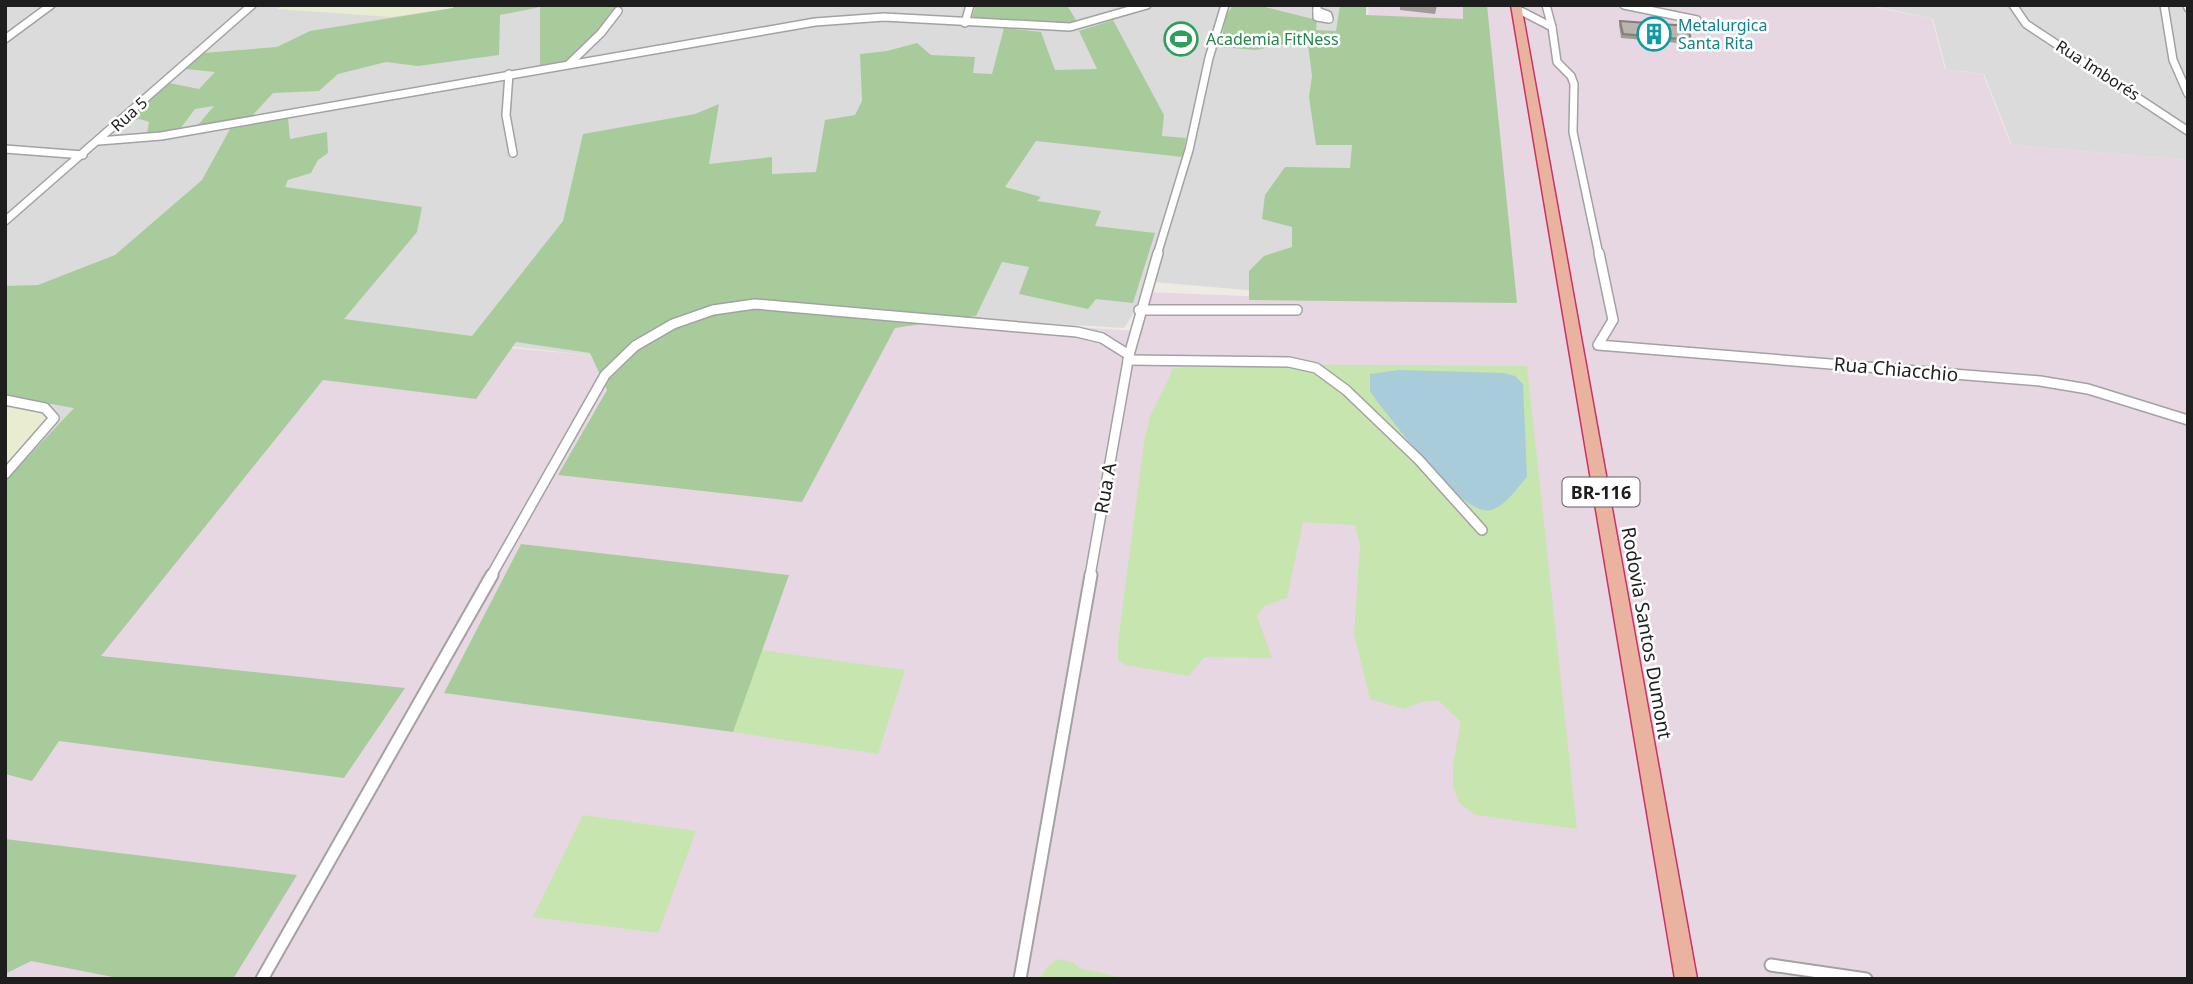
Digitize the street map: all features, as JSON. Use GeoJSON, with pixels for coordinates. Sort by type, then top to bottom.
{"type":"FeatureCollection","features":[{"type":"Feature","properties":{"kind":"highway","name":"Rodovia Santos Dumont"},"geometry":{"type":"LineString","coordinates":[[1517,7],[1686,979]]}},
{"type":"Feature","properties":{"kind":"street"},"geometry":{"type":"LineString","coordinates":[[5,38],[51,5]]}},
{"type":"Feature","properties":{"kind":"street","name":"Rua 5"},"geometry":{"type":"LineString","coordinates":[[5,222],[252,5]]}},
{"type":"Feature","properties":{"kind":"street"},"geometry":{"type":"LineString","coordinates":[[965,23],[970,5]]}},
{"type":"Feature","properties":{"kind":"street"},"geometry":{"type":"LineString","coordinates":[[99,141],[161,136],[842,18],[884,17],[1070,27],[1147,5]]}},
{"type":"Feature","properties":{"kind":"street","name":"Rua A"},"geometry":{"type":"LineString","coordinates":[[1020,979],[1129,357],[1139,310],[1189,151],[1212,46],[1225,5]]}},
{"type":"Feature","properties":{"kind":"street"},"geometry":{"type":"LineString","coordinates":[[1546,5],[1552,27]]}},
{"type":"Feature","properties":{"kind":"street"},"geometry":{"type":"LineString","coordinates":[[1624,5],[1697,20]]}},
{"type":"Feature","properties":{"kind":"street","name":"Rua Imborés"},"geometry":{"type":"LineString","coordinates":[[2013,5],[2026,24],[2188,131]]}},
{"type":"Feature","properties":{"kind":"street"},"geometry":{"type":"LineString","coordinates":[[2164,5],[2173,60],[2188,94]]}},
{"type":"Feature","properties":{"kind":"street"},"geometry":{"type":"LineString","coordinates":[[1517,7],[1552,27]]}},
{"type":"Feature","properties":{"kind":"street"},"geometry":{"type":"LineString","coordinates":[[568,64],[601,33],[618,11]]}},
{"type":"Feature","properties":{"kind":"street","name":"Rua Chiacchio"},"geometry":{"type":"LineString","coordinates":[[1552,27],[1557,62],[1571,76],[1574,85],[1573,132],[1613,317],[1598,345],[2040,381],[2088,389],[2188,421]]}},
{"type":"Feature","properties":{"kind":"street"},"geometry":{"type":"LineString","coordinates":[[509,74],[506,115],[513,153]]}},
{"type":"Feature","properties":{"kind":"street"},"geometry":{"type":"LineString","coordinates":[[5,149],[83,155]]}},
{"type":"Feature","properties":{"kind":"street"},"geometry":{"type":"LineString","coordinates":[[262,979],[606,376],[620,358],[643,340],[681,320],[732,306],[755,304],[1077,332],[1102,338],[1129,357],[1289,362],[1315,368],[1346,390],[1410,452],[1482,530]]}},
{"type":"Feature","properties":{"kind":"street"},"geometry":{"type":"LineString","coordinates":[[1139,310],[1297,310]]}},
{"type":"Feature","properties":{"kind":"street"},"geometry":{"type":"LineString","coordinates":[[5,400],[44,408],[54,418],[5,474]]}},
{"type":"Feature","properties":{"kind":"street"},"geometry":{"type":"LineString","coordinates":[[1771,965],[1866,979]]}},
{"type":"Feature","properties":{"kind":"shaded area"},"geometry":{"type":"Polygon","coordinates":[[[5,5],[1367,5],[1340,298],[1154,282],[1124,328],[710,304],[613,358],[352,328],[5,740],[5,5]]]}},
{"type":"Feature","properties":{"kind":"shaded area"},"geometry":{"type":"Polygon","coordinates":[[[1369,5],[1865,5],[1932,19],[1945,69],[1983,74],[2011,145],[2188,160],[2188,979],[5,979],[5,743],[350,333],[620,358],[755,304],[1134,331],[1144,292],[1345,300],[1369,5]]]}},
{"type":"Feature","properties":{"kind":"shaded area"},"geometry":{"type":"Polygon","coordinates":[[[1870,5],[2188,5],[2188,160],[2012,145],[1984,74],[1946,69],[1933,19],[1870,5]]]}},
{"type":"Feature","properties":{"kind":"green space"},"geometry":{"type":"Polygon","coordinates":[[[283,5],[454,5],[453,8],[391,17],[277,9],[283,5]]]}},
{"type":"Feature","properties":{"kind":"green space"},"geometry":{"type":"Polygon","coordinates":[[[454,5],[625,5],[568,62],[540,67],[540,7],[500,15],[499,55],[418,66],[386,62],[338,74],[319,91],[273,93],[251,117],[196,127],[214,106],[195,109],[180,129],[147,134],[149,122],[140,119],[125,122],[169,83],[199,89],[215,72],[186,69],[203,53],[277,47],[310,31],[453,8],[454,5]]]}},
{"type":"Feature","properties":{"kind":"green space"},"geometry":{"type":"Polygon","coordinates":[[[976,5],[1067,5],[1077,22],[1067,25],[971,20],[976,5]]]}},
{"type":"Feature","properties":{"kind":"green space"},"geometry":{"type":"Polygon","coordinates":[[[1233,5],[1257,5],[1317,20],[1316,30],[1336,31],[1340,5],[1366,5],[1366,15],[1463,19],[1463,5],[1487,5],[1517,303],[1249,300],[1249,271],[1264,256],[1292,247],[1292,227],[1262,219],[1265,195],[1285,167],[1350,168],[1352,145],[1316,145],[1309,97],[1312,76],[1308,44],[1290,43],[1256,50],[1220,47],[1226,16],[1233,5]]]}},
{"type":"Feature","properties":{"kind":"green space"},"geometry":{"type":"Polygon","coordinates":[[[1113,20],[1164,115],[1162,136],[1186,138],[1183,157],[1036,141],[1005,187],[1041,197],[1037,201],[1101,211],[1095,226],[1155,233],[1133,303],[1096,299],[1088,309],[1019,294],[1029,267],[1002,262],[976,316],[895,328],[802,502],[558,475],[607,390],[590,353],[516,342],[476,399],[323,380],[101,656],[405,688],[344,778],[59,741],[32,781],[5,774],[5,481],[74,408],[5,396],[5,286],[38,285],[115,255],[202,180],[230,129],[288,118],[290,139],[327,132],[328,153],[318,160],[311,173],[288,180],[285,187],[422,207],[417,232],[344,319],[472,336],[563,221],[583,134],[695,114],[719,104],[709,164],[772,157],[772,174],[816,172],[825,120],[855,115],[862,101],[860,54],[887,51],[917,43],[931,55],[975,57],[973,73],[992,74],[1004,28],[1041,32],[1055,70],[1097,69],[1079,31],[1113,20]]]}},
{"type":"Feature","properties":{"kind":"green space"},"geometry":{"type":"Polygon","coordinates":[[[1232,364],[1527,366],[1577,829],[1476,815],[1459,803],[1453,786],[1453,764],[1461,722],[1438,700],[1421,702],[1404,709],[1370,699],[1354,634],[1360,544],[1355,525],[1303,522],[1287,598],[1264,606],[1257,616],[1272,658],[1204,657],[1189,676],[1126,665],[1118,660],[1144,442],[1150,416],[1172,368],[1232,364]]]}},
{"type":"Feature","properties":{"kind":"green space"},"geometry":{"type":"Polygon","coordinates":[[[5,407],[48,413],[51,418],[5,469],[5,407]]]}},
{"type":"Feature","properties":{"kind":"green space"},"geometry":{"type":"Polygon","coordinates":[[[521,544],[789,575],[733,732],[444,693],[521,544]]]}},
{"type":"Feature","properties":{"kind":"green space"},"geometry":{"type":"Polygon","coordinates":[[[761,650],[905,670],[878,754],[733,732],[761,650]]]}},
{"type":"Feature","properties":{"kind":"green space"},"geometry":{"type":"Polygon","coordinates":[[[583,815],[696,831],[658,933],[533,917],[583,815]]]}},
{"type":"Feature","properties":{"kind":"green space"},"geometry":{"type":"Polygon","coordinates":[[[5,839],[297,875],[233,979],[123,979],[31,961],[5,974],[5,839]]]}},
{"type":"Feature","properties":{"kind":"green space"},"geometry":{"type":"Polygon","coordinates":[[[1058,959],[1074,963],[1079,968],[1128,979],[1040,979],[1048,966],[1058,959]]]}},
{"type":"Feature","properties":{"kind":"water"},"geometry":{"type":"Polygon","coordinates":[[[1399,370],[1503,373],[1515,376],[1523,384],[1527,477],[1502,505],[1491,510],[1479,509],[1464,500],[1431,468],[1379,404],[1370,391],[1370,374],[1399,370]]]}},
{"type":"Feature","properties":{"kind":"building","name":"Metalurgica Santa Rita"},"geometry":{"type":"Polygon","coordinates":[[[1620,21],[1688,26],[1691,40],[1623,34],[1620,21]]]}},
{"type":"Feature","properties":{"kind":"place","name":"Metalurgica Santa Rita"},"geometry":{"type":"Point","coordinates":[1654,34]}},
{"type":"Feature","properties":{"kind":"place","name":"Academia FitNess"},"geometry":{"type":"Point","coordinates":[1181,39]}}]}
